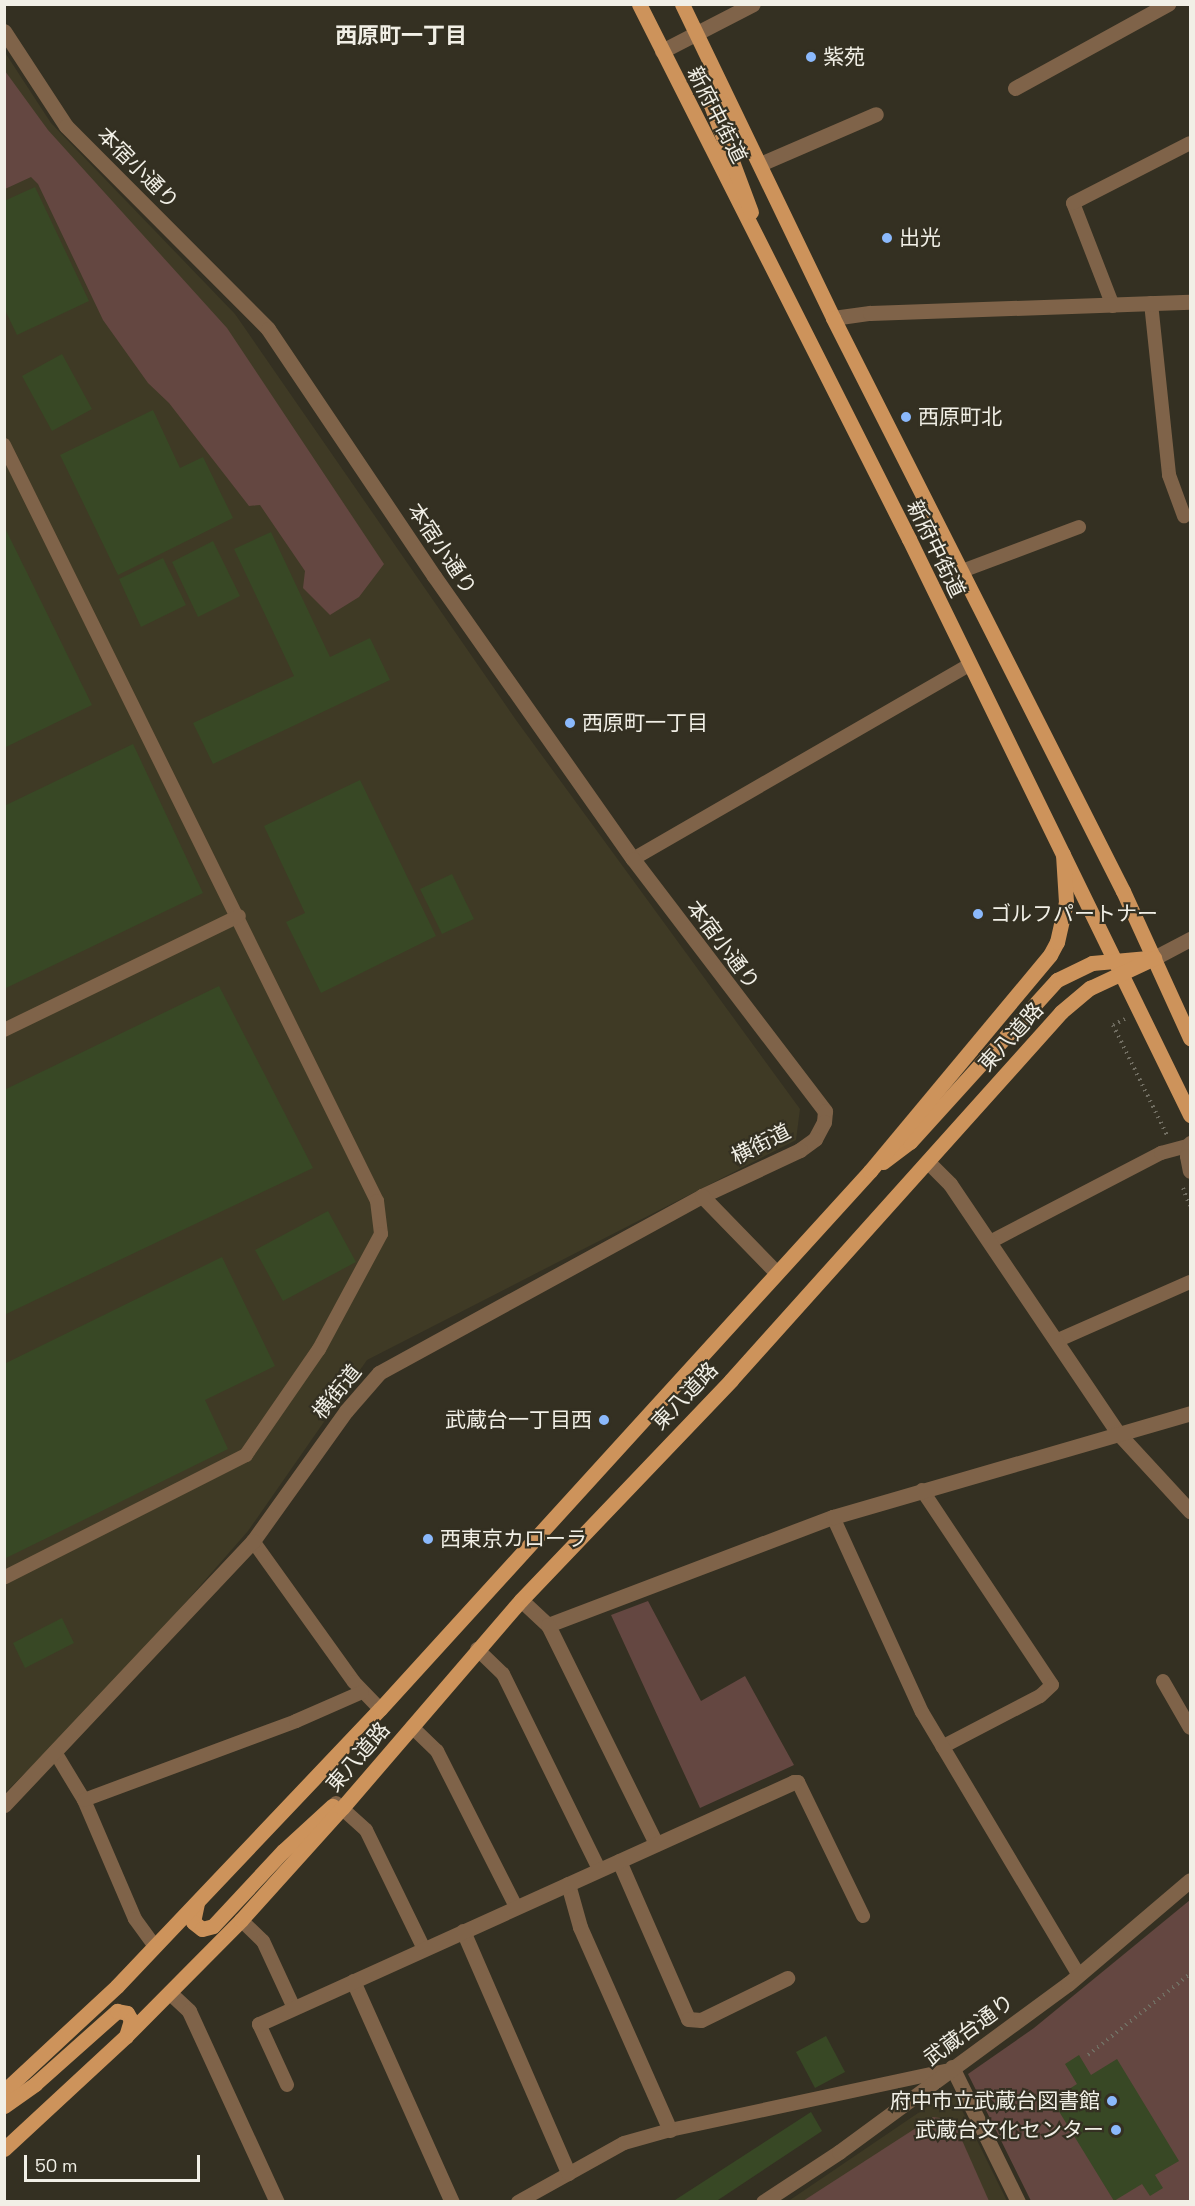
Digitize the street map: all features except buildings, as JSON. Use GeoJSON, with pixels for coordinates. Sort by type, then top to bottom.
{"type":"FeatureCollection","features":[{"type":"Feature","properties":{"kind":"main road","name":"新府中街道"},"geometry":{"type":"LineString","coordinates":[[639,4],[763,249],[1191,1115]]}},
{"type":"Feature","properties":{"kind":"main road","name":"新府中街道"},"geometry":{"type":"LineString","coordinates":[[681,4],[833,318],[962,571],[1190,1035]]}},
{"type":"Feature","properties":{"kind":"main road"},"geometry":{"type":"LineString","coordinates":[[738,120],[722,104],[711,105],[710,111],[735,163],[763,249]]}},
{"type":"Feature","properties":{"kind":"main road","name":"東八道路"},"geometry":{"type":"LineString","coordinates":[[4,2091],[154,1947],[380,1709],[870,1171],[1050,955],[1057,942],[1066,902],[1063,854]]}},
{"type":"Feature","properties":{"kind":"main road","name":"東八道路"},"geometry":{"type":"LineString","coordinates":[[870,1171],[910,1142],[1041,993],[1070,972],[1115,958],[1154,958]]}},
{"type":"Feature","properties":{"kind":"main road","name":"東八道路"},"geometry":{"type":"LineString","coordinates":[[4,2149],[126,2036],[241,1920],[339,1806],[368,1778],[521,1599],[731,1380],[1066,1006],[1090,988],[1154,958]]}},
{"type":"Feature","properties":{"kind":"main road"},"geometry":{"type":"LineString","coordinates":[[197,1903],[194,1922],[202,1929],[213,1926],[283,1851],[339,1806]]}},
{"type":"Feature","properties":{"kind":"main road"},"geometry":{"type":"LineString","coordinates":[[4,2106],[35,2084],[117,2011],[127,2013],[131,2020],[126,2036]]}},
{"type":"Feature","properties":{"kind":"street"},"geometry":{"type":"LineString","coordinates":[[662,51],[753,4]]}},
{"type":"Feature","properties":{"kind":"street"},"geometry":{"type":"LineString","coordinates":[[1015,88],[1168,5]]}},
{"type":"Feature","properties":{"kind":"street","name":"本宿小通り"},"geometry":{"type":"LineString","coordinates":[[4,31],[66,126],[268,329],[428,566],[633,859],[825,1111]]}},
{"type":"Feature","properties":{"kind":"street"},"geometry":{"type":"LineString","coordinates":[[760,164],[876,114]]}},
{"type":"Feature","properties":{"kind":"street"},"geometry":{"type":"LineString","coordinates":[[833,318],[870,314],[1191,302]]}},
{"type":"Feature","properties":{"kind":"street"},"geometry":{"type":"LineString","coordinates":[[1154,958],[1191,939]]}},
{"type":"Feature","properties":{"kind":"street","name":"横街道"},"geometry":{"type":"LineString","coordinates":[[4,1805],[253,1541],[346,1412],[379,1374],[702,1196],[815,1139],[825,1122],[825,1111]]}},
{"type":"Feature","properties":{"kind":"street"},"geometry":{"type":"LineString","coordinates":[[1189,1144],[1191,1171]]}},
{"type":"Feature","properties":{"kind":"street"},"geometry":{"type":"LineString","coordinates":[[928,1162],[950,1184],[1117,1432],[1191,1511]]}},
{"type":"Feature","properties":{"kind":"street"},"geometry":{"type":"LineString","coordinates":[[702,1196],[776,1272]]}},
{"type":"Feature","properties":{"kind":"street"},"geometry":{"type":"LineString","coordinates":[[548,1625],[833,1517],[1117,1432],[1191,1413]]}},
{"type":"Feature","properties":{"kind":"street"},"geometry":{"type":"LineString","coordinates":[[521,1599],[548,1625],[656,1844]]}},
{"type":"Feature","properties":{"kind":"street"},"geometry":{"type":"LineString","coordinates":[[259,2024],[794,1782]]}},
{"type":"Feature","properties":{"kind":"street"},"geometry":{"type":"LineString","coordinates":[[619,1861],[688,2019],[701,2019],[787,1978]]}},
{"type":"Feature","properties":{"kind":"street","name":"武蔵台通り"},"geometry":{"type":"LineString","coordinates":[[763,2202],[839,2152],[1079,1975],[1191,1880]]}},
{"type":"Feature","properties":{"kind":"street"},"geometry":{"type":"LineString","coordinates":[[568,1884],[580,1927],[670,2130]]}},
{"type":"Feature","properties":{"kind":"street"},"geometry":{"type":"LineString","coordinates":[[463,1931],[567,2173]]}},
{"type":"Feature","properties":{"kind":"street"},"geometry":{"type":"LineString","coordinates":[[353,1981],[452,2202]]}},
{"type":"Feature","properties":{"kind":"street"},"geometry":{"type":"LineString","coordinates":[[170,1993],[189,2011],[277,2202]]}},
{"type":"Feature","properties":{"kind":"street"},"geometry":{"type":"LineString","coordinates":[[949,2069],[1018,2202]]}},
{"type":"Feature","properties":{"kind":"lane"},"geometry":{"type":"LineString","coordinates":[[1113,306],[1073,202],[1191,143]]}},
{"type":"Feature","properties":{"kind":"lane"},"geometry":{"type":"LineString","coordinates":[[1151,303],[1169,475],[1184,516]]}},
{"type":"Feature","properties":{"kind":"lane"},"geometry":{"type":"LineString","coordinates":[[4,1578],[246,1455],[319,1349],[381,1234],[377,1201],[239,916],[6,450]]}},
{"type":"Feature","properties":{"kind":"lane"},"geometry":{"type":"LineString","coordinates":[[962,571],[1079,527]]}},
{"type":"Feature","properties":{"kind":"lane"},"geometry":{"type":"LineString","coordinates":[[633,859],[969,665]]}},
{"type":"Feature","properties":{"kind":"lane"},"geometry":{"type":"LineString","coordinates":[[4,1030],[239,916]]}},
{"type":"Feature","properties":{"kind":"lane"},"geometry":{"type":"LineString","coordinates":[[990,1242],[1168,1151],[1189,1144]]}},
{"type":"Feature","properties":{"kind":"lane"},"geometry":{"type":"LineString","coordinates":[[1056,1341],[1191,1282]]}},
{"type":"Feature","properties":{"kind":"lane"},"geometry":{"type":"LineString","coordinates":[[922,1490],[1052,1685],[1040,1696],[942,1747]]}},
{"type":"Feature","properties":{"kind":"lane"},"geometry":{"type":"LineString","coordinates":[[833,1517],[942,1747],[1079,1975]]}},
{"type":"Feature","properties":{"kind":"lane"},"geometry":{"type":"LineString","coordinates":[[253,1541],[362,1692],[380,1709]]}},
{"type":"Feature","properties":{"kind":"lane"},"geometry":{"type":"LineString","coordinates":[[477,1649],[503,1674],[599,1869]]}},
{"type":"Feature","properties":{"kind":"lane"},"geometry":{"type":"LineString","coordinates":[[1163,1681],[1191,1728]]}},
{"type":"Feature","properties":{"kind":"lane"},"geometry":{"type":"LineString","coordinates":[[84,1800],[296,1721],[362,1692]]}},
{"type":"Feature","properties":{"kind":"lane"},"geometry":{"type":"LineString","coordinates":[[412,1727],[437,1751],[516,1907]]}},
{"type":"Feature","properties":{"kind":"lane"},"geometry":{"type":"LineString","coordinates":[[55,1752],[84,1800],[135,1919],[154,1947]]}},
{"type":"Feature","properties":{"kind":"lane"},"geometry":{"type":"LineString","coordinates":[[794,1782],[798,1782],[863,1916]]}},
{"type":"Feature","properties":{"kind":"lane"},"geometry":{"type":"LineString","coordinates":[[339,1806],[366,1830],[424,1949]]}},
{"type":"Feature","properties":{"kind":"lane"},"geometry":{"type":"LineString","coordinates":[[241,1920],[263,1941],[294,2007]]}},
{"type":"Feature","properties":{"kind":"lane"},"geometry":{"type":"LineString","coordinates":[[259,2024],[287,2085]]}},
{"type":"Feature","properties":{"kind":"lane"},"geometry":{"type":"LineString","coordinates":[[518,2202],[567,2173],[624,2144],[670,2130],[949,2069]]}},
{"type":"Feature","properties":{"kind":"path"},"geometry":{"type":"LineString","coordinates":[[1113,1025],[1166,1129],[1168,1151]]}},
{"type":"Feature","properties":{"kind":"path"},"geometry":{"type":"LineString","coordinates":[[1182,1185],[1191,1206]]}},
{"type":"Feature","properties":{"kind":"path"},"geometry":{"type":"LineString","coordinates":[[1088,2055],[1191,1974]]}},
{"type":"Feature","properties":{"kind":"shaded area"},"geometry":{"type":"Polygon","coordinates":[[[4,51],[51,123],[235,314],[516,720],[800,1109],[796,1140],[367,1360],[248,1531],[123,1674],[5,1793],[4,51]]]}},
{"type":"Feature","properties":{"kind":"shaded area"},"geometry":{"type":"Polygon","coordinates":[[[5,71],[48,130],[227,328],[384,564],[359,597],[330,615],[303,588],[305,571],[260,505],[249,506],[169,403],[148,383],[103,320],[38,184],[31,177],[5,189],[5,71]]]}},
{"type":"Feature","properties":{"kind":"shaded area"},"geometry":{"type":"Polygon","coordinates":[[[648,1601],[701,1701],[745,1676],[794,1765],[700,1808],[611,1615],[648,1601]]]}},
{"type":"Feature","properties":{"kind":"shaded area"},"geometry":{"type":"Polygon","coordinates":[[[1190,1900],[1190,2201],[1031,2201],[968,2074],[1034,2028],[1190,1900]]]}},
{"type":"Feature","properties":{"kind":"shaded area"},"geometry":{"type":"Polygon","coordinates":[[[952,2090],[1007,2201],[787,2202],[952,2090]]]}},
{"type":"Feature","properties":{"kind":"shaded area"},"geometry":{"type":"Polygon","coordinates":[[[933,2117],[953,2120],[989,2201],[803,2201],[933,2117]]]}},
{"type":"Feature","properties":{"kind":"place","name":"紫苑"},"geometry":{"type":"Point","coordinates":[811,57]}},
{"type":"Feature","properties":{"kind":"place","name":"出光"},"geometry":{"type":"Point","coordinates":[887,238]}},
{"type":"Feature","properties":{"kind":"place","name":"西原町北"},"geometry":{"type":"Point","coordinates":[906,417]}},
{"type":"Feature","properties":{"kind":"place","name":"西原町一丁目"},"geometry":{"type":"Point","coordinates":[570,723]}},
{"type":"Feature","properties":{"kind":"place","name":"ゴルフパートナー"},"geometry":{"type":"Point","coordinates":[978,914]}},
{"type":"Feature","properties":{"kind":"place","name":"武蔵台一丁目西"},"geometry":{"type":"Point","coordinates":[604,1420]}},
{"type":"Feature","properties":{"kind":"place","name":"西東京カローラ"},"geometry":{"type":"Point","coordinates":[428,1539]}},
{"type":"Feature","properties":{"kind":"place","name":"府中市立武蔵台図書館"},"geometry":{"type":"Point","coordinates":[1112,2101]}},
{"type":"Feature","properties":{"kind":"place","name":"武蔵台文化センター"},"geometry":{"type":"Point","coordinates":[1116,2130]}},
{"type":"Feature","properties":{"kind":"district","name":"西原町一丁目"},"geometry":{"type":"Point","coordinates":[401,36]}}]}
